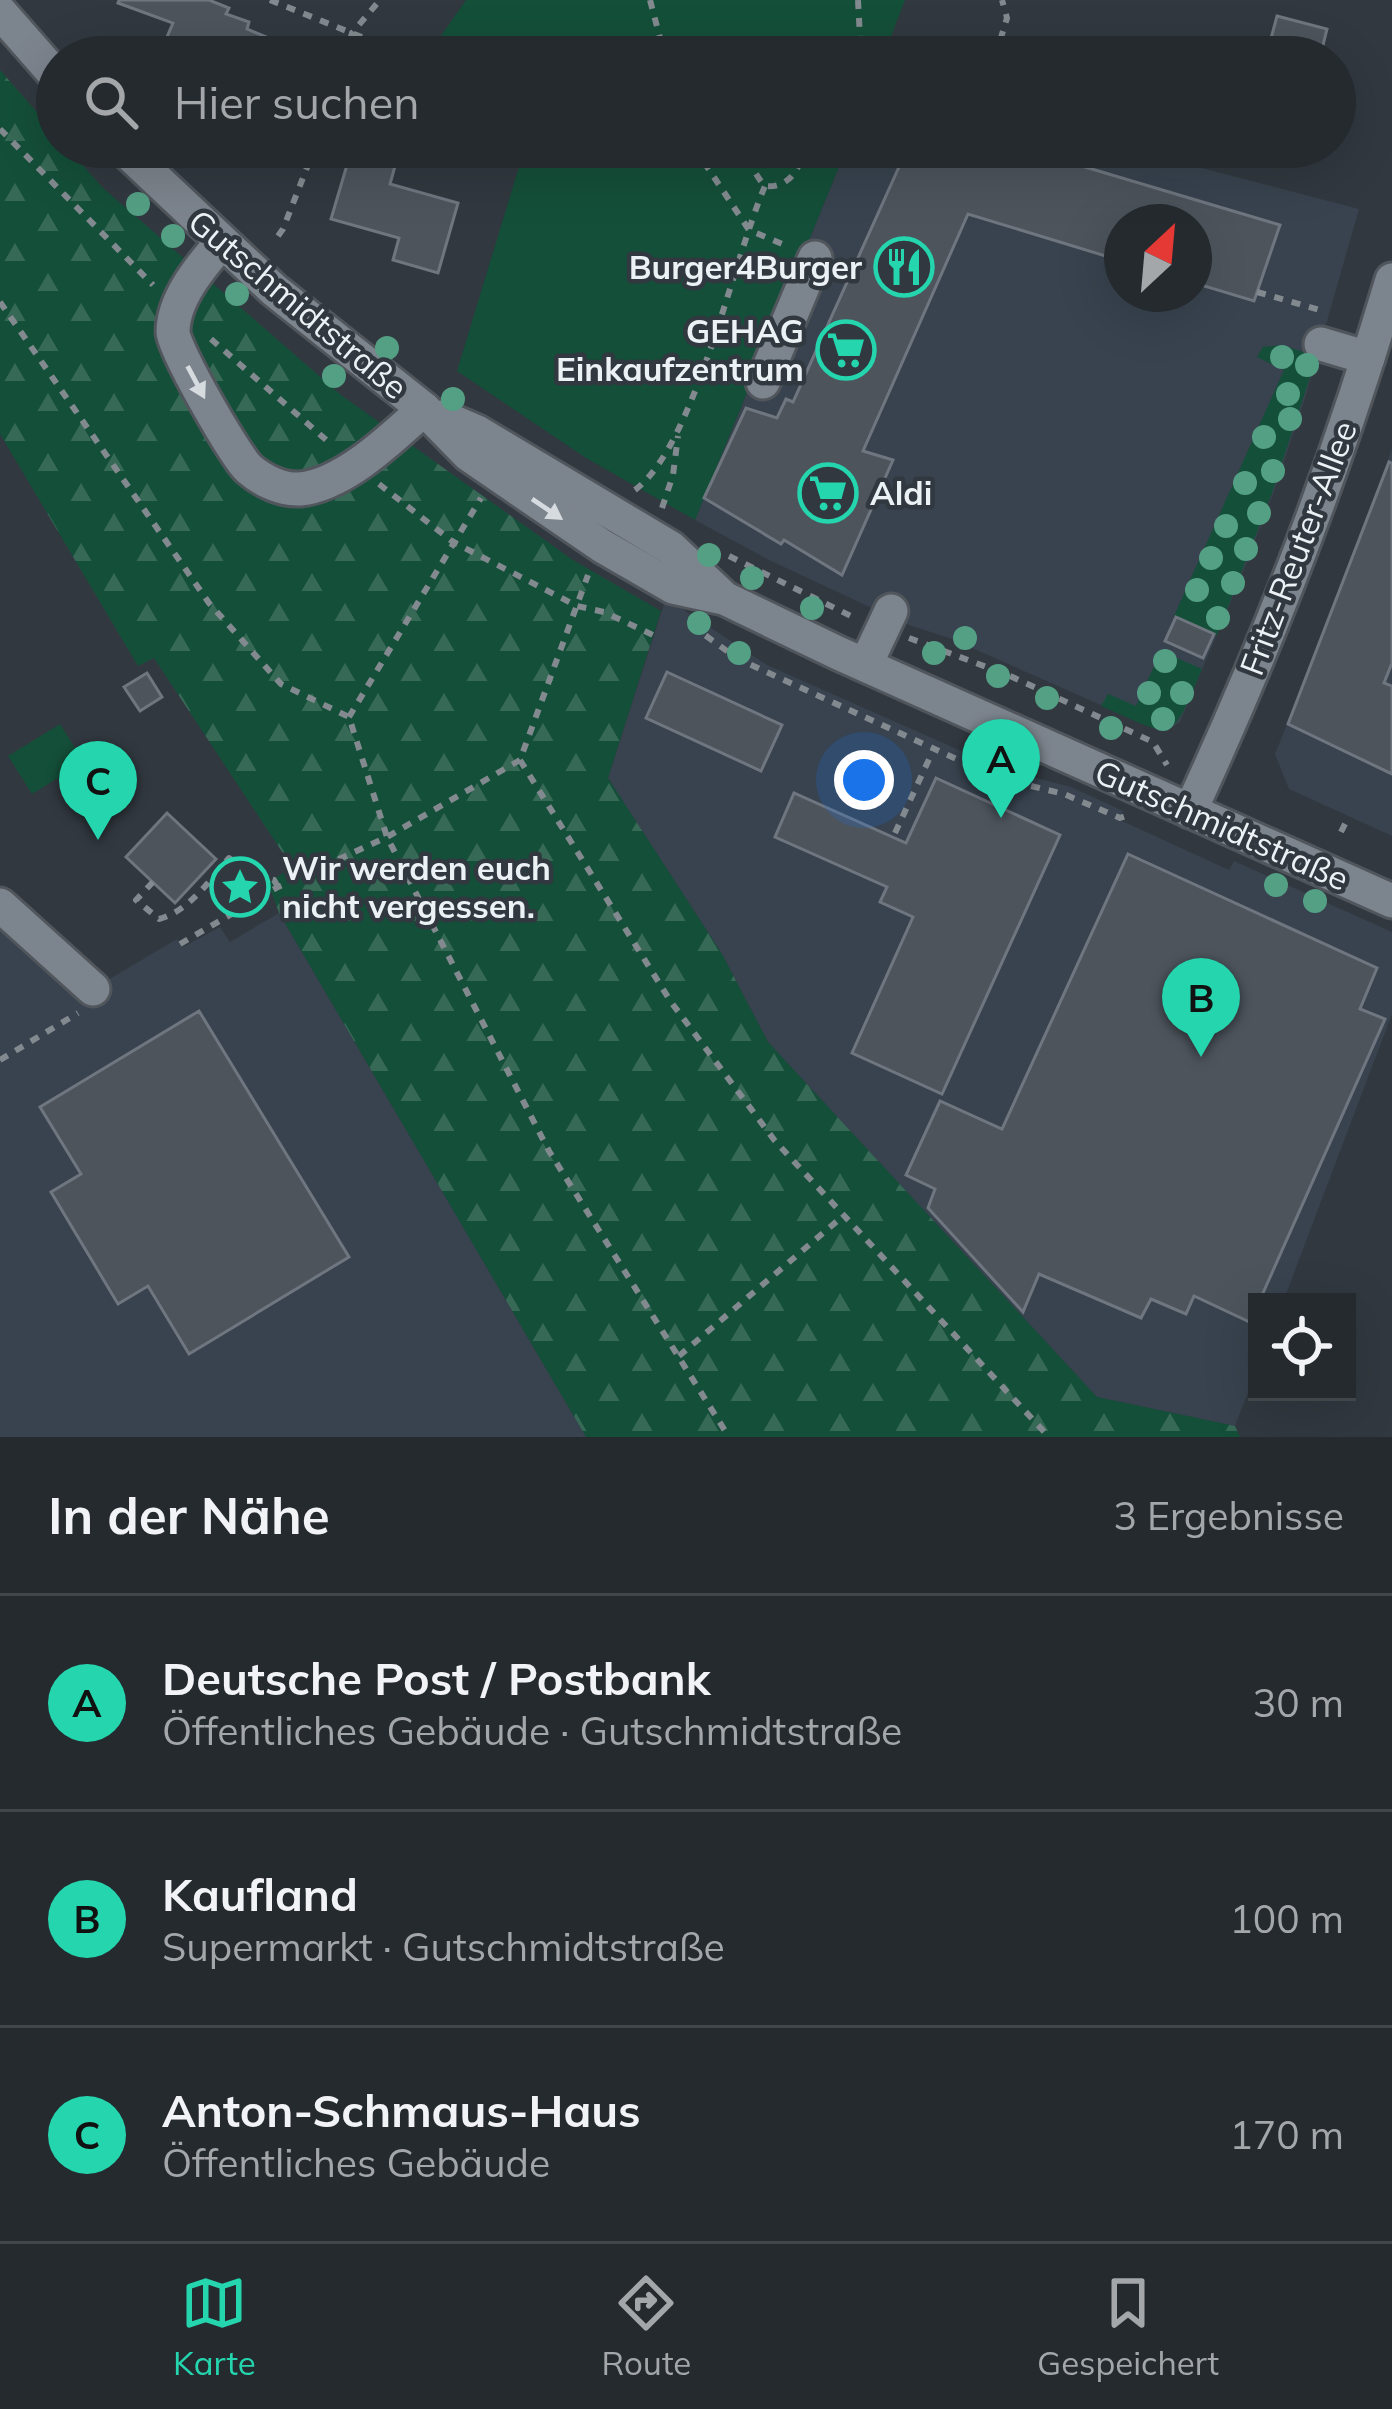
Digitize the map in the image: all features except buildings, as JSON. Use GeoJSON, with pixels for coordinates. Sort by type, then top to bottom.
{"type":"FeatureCollection","features":[{"type":"Feature","properties":{"kind":"street"},"geometry":{"type":"LineString","coordinates":[[0,12],[36,53]]}},
{"type":"Feature","properties":{"kind":"street","name":"Gutschmidtstraße"},"geometry":{"type":"LineString","coordinates":[[144,168],[221,243],[424,409],[470,455],[602,546],[673,587],[724,598],[1392,901]]}},
{"type":"Feature","properties":{"kind":"street"},"geometry":{"type":"LineString","coordinates":[[221,243],[200,266],[178,308],[172,335],[224,435],[247,467],[273,484],[298,489],[321,483],[356,466],[424,409]]}},
{"type":"Feature","properties":{"kind":"street"},"geometry":{"type":"LineString","coordinates":[[763,382],[815,258]]}},
{"type":"Feature","properties":{"kind":"street","name":"Fritz-Reuter-Allee"},"geometry":{"type":"LineString","coordinates":[[1190,811],[1327,481],[1392,280]]}},
{"type":"Feature","properties":{"kind":"street"},"geometry":{"type":"LineString","coordinates":[[1329,330],[1368,358]]}},
{"type":"Feature","properties":{"kind":"street"},"geometry":{"type":"LineString","coordinates":[[866,664],[886,620]]}},
{"type":"Feature","properties":{"kind":"street"},"geometry":{"type":"LineString","coordinates":[[0,905],[90,998]]}},
{"type":"Feature","properties":{"kind":"path"},"geometry":{"type":"LineString","coordinates":[[270,0],[359,36]]}},
{"type":"Feature","properties":{"kind":"path"},"geometry":{"type":"LineString","coordinates":[[351,36],[380,0]]}},
{"type":"Feature","properties":{"kind":"path"},"geometry":{"type":"LineString","coordinates":[[650,0],[659,36]]}},
{"type":"Feature","properties":{"kind":"path"},"geometry":{"type":"LineString","coordinates":[[858,0],[860,36]]}},
{"type":"Feature","properties":{"kind":"path"},"geometry":{"type":"LineString","coordinates":[[1001,36],[1007,18],[1003,0]]}},
{"type":"Feature","properties":{"kind":"path"},"geometry":{"type":"LineString","coordinates":[[0,129],[36,165]]}},
{"type":"Feature","properties":{"kind":"path"},"geometry":{"type":"LineString","coordinates":[[39,168],[178,308],[356,466],[453,542],[577,606],[604,612],[656,635]]}},
{"type":"Feature","properties":{"kind":"path"},"geometry":{"type":"LineString","coordinates":[[278,236],[308,168]]}},
{"type":"Feature","properties":{"kind":"path"},"geometry":{"type":"LineString","coordinates":[[708,168],[749,230],[815,258]]}},
{"type":"Feature","properties":{"kind":"path"},"geometry":{"type":"LineString","coordinates":[[751,168],[765,186],[782,185],[797,168]]}},
{"type":"Feature","properties":{"kind":"path"},"geometry":{"type":"LineString","coordinates":[[631,497],[678,432],[765,186]]}},
{"type":"Feature","properties":{"kind":"path"},"geometry":{"type":"LineString","coordinates":[[1257,292],[1329,330]]}},
{"type":"Feature","properties":{"kind":"path"},"geometry":{"type":"LineString","coordinates":[[0,302],[209,603],[281,684],[349,717],[387,837],[549,1151],[729,1437]]}},
{"type":"Feature","properties":{"kind":"path"},"geometry":{"type":"LineString","coordinates":[[662,508],[674,475],[678,432]]}},
{"type":"Feature","properties":{"kind":"path"},"geometry":{"type":"LineString","coordinates":[[349,717],[486,490]]}},
{"type":"Feature","properties":{"kind":"path"},"geometry":{"type":"LineString","coordinates":[[180,944],[278,887],[387,837],[520,760],[593,562]]}},
{"type":"Feature","properties":{"kind":"path"},"geometry":{"type":"LineString","coordinates":[[814,598],[886,620],[1154,742],[1190,811]]}},
{"type":"Feature","properties":{"kind":"path"},"geometry":{"type":"LineString","coordinates":[[688,622],[737,659],[902,736],[1015,784],[1064,794],[1120,818],[1136,814]]}},
{"type":"Feature","properties":{"kind":"path"},"geometry":{"type":"LineString","coordinates":[[895,833],[931,755]]}},
{"type":"Feature","properties":{"kind":"path"},"geometry":{"type":"LineString","coordinates":[[520,760],[671,1002],[776,1141],[1049,1437]]}},
{"type":"Feature","properties":{"kind":"path"},"geometry":{"type":"LineString","coordinates":[[1341,832],[1347,820]]}},
{"type":"Feature","properties":{"kind":"path"},"geometry":{"type":"LineString","coordinates":[[153,882],[136,900],[159,919],[173,916],[229,858],[274,880],[278,887]]}},
{"type":"Feature","properties":{"kind":"path"},"geometry":{"type":"LineString","coordinates":[[0,1060],[90,998]]}},
{"type":"Feature","properties":{"kind":"path"},"geometry":{"type":"LineString","coordinates":[[679,1356],[843,1216]]}},
{"type":"Feature","properties":{"kind":"shaded area"},"geometry":{"type":"Polygon","coordinates":[[[838,168],[1202,168],[1359,209],[1273,494],[1180,722],[1157,730],[952,639],[906,624],[695,520],[838,168]]]}},
{"type":"Feature","properties":{"kind":"shaded area"},"geometry":{"type":"Polygon","coordinates":[[[1392,449],[1392,836],[1289,789],[1275,754],[1392,449]]]}},
{"type":"Feature","properties":{"kind":"shaded area"},"geometry":{"type":"Polygon","coordinates":[[[666,598],[767,665],[1002,769],[1071,787],[1123,811],[1120,820],[1229,870],[1234,861],[1392,932],[1392,1014],[1286,1293],[1248,1293],[1248,1392],[1235,1426],[1097,1397],[768,1042],[722,954],[608,778],[666,598]]]}},
{"type":"Feature","properties":{"kind":"shaded area"},"geometry":{"type":"Polygon","coordinates":[[[279,913],[586,1437],[0,1437],[0,924],[79,997],[177,939],[183,947],[220,927],[230,942],[279,913]]]}},
{"type":"Feature","properties":{"kind":"green space"},"geometry":{"type":"Polygon","coordinates":[[[466,0],[905,0],[891,36],[441,36],[466,0]]]}},
{"type":"Feature","properties":{"kind":"green space"},"geometry":{"type":"Polygon","coordinates":[[[0,70],[36,111],[36,168],[85,168],[341,395],[573,560],[661,611],[608,778],[722,954],[768,1042],[1097,1397],[1235,1426],[1240,1437],[586,1437],[279,913],[268,883],[292,867],[154,658],[138,666],[0,434],[0,70]]]}},
{"type":"Feature","properties":{"kind":"green space"},"geometry":{"type":"Polygon","coordinates":[[[519,168],[838,168],[695,520],[586,458],[457,371],[519,168]]]}},
{"type":"Feature","properties":{"kind":"green space"},"geometry":{"type":"Polygon","coordinates":[[[1281,345],[1317,356],[1272,493],[1217,635],[1174,616],[1284,370],[1257,357],[1263,347],[1281,345]]]}},
{"type":"Feature","properties":{"kind":"green space"},"geometry":{"type":"Polygon","coordinates":[[[1161,651],[1202,669],[1176,723],[1157,729],[1101,706],[1108,694],[1136,706],[1161,651]]]}},
{"type":"Feature","properties":{"kind":"green space"},"geometry":{"type":"Polygon","coordinates":[[[60,724],[84,762],[32,794],[8,756],[60,724]]]}},
{"type":"Feature","properties":{"kind":"place","name":"Burger4Burger"},"geometry":{"type":"Point","coordinates":[904,267]}},
{"type":"Feature","properties":{"kind":"place","name":"GEHAG Einkaufzentrum"},"geometry":{"type":"Point","coordinates":[846,350]}},
{"type":"Feature","properties":{"kind":"place","name":"Aldi"},"geometry":{"type":"Point","coordinates":[828,493]}},
{"type":"Feature","properties":{"kind":"place","name":"Deutsche Post / Postbank"},"geometry":{"type":"Point","coordinates":[1001,818]}},
{"type":"Feature","properties":{"kind":"place","name":"Anton-Schmaus-Haus"},"geometry":{"type":"Point","coordinates":[98,840]}},
{"type":"Feature","properties":{"kind":"place","name":"Wir werden euch nicht vergessen."},"geometry":{"type":"Point","coordinates":[240,887]}},
{"type":"Feature","properties":{"kind":"place","name":"Kaufland"},"geometry":{"type":"Point","coordinates":[1201,1057]}}]}
